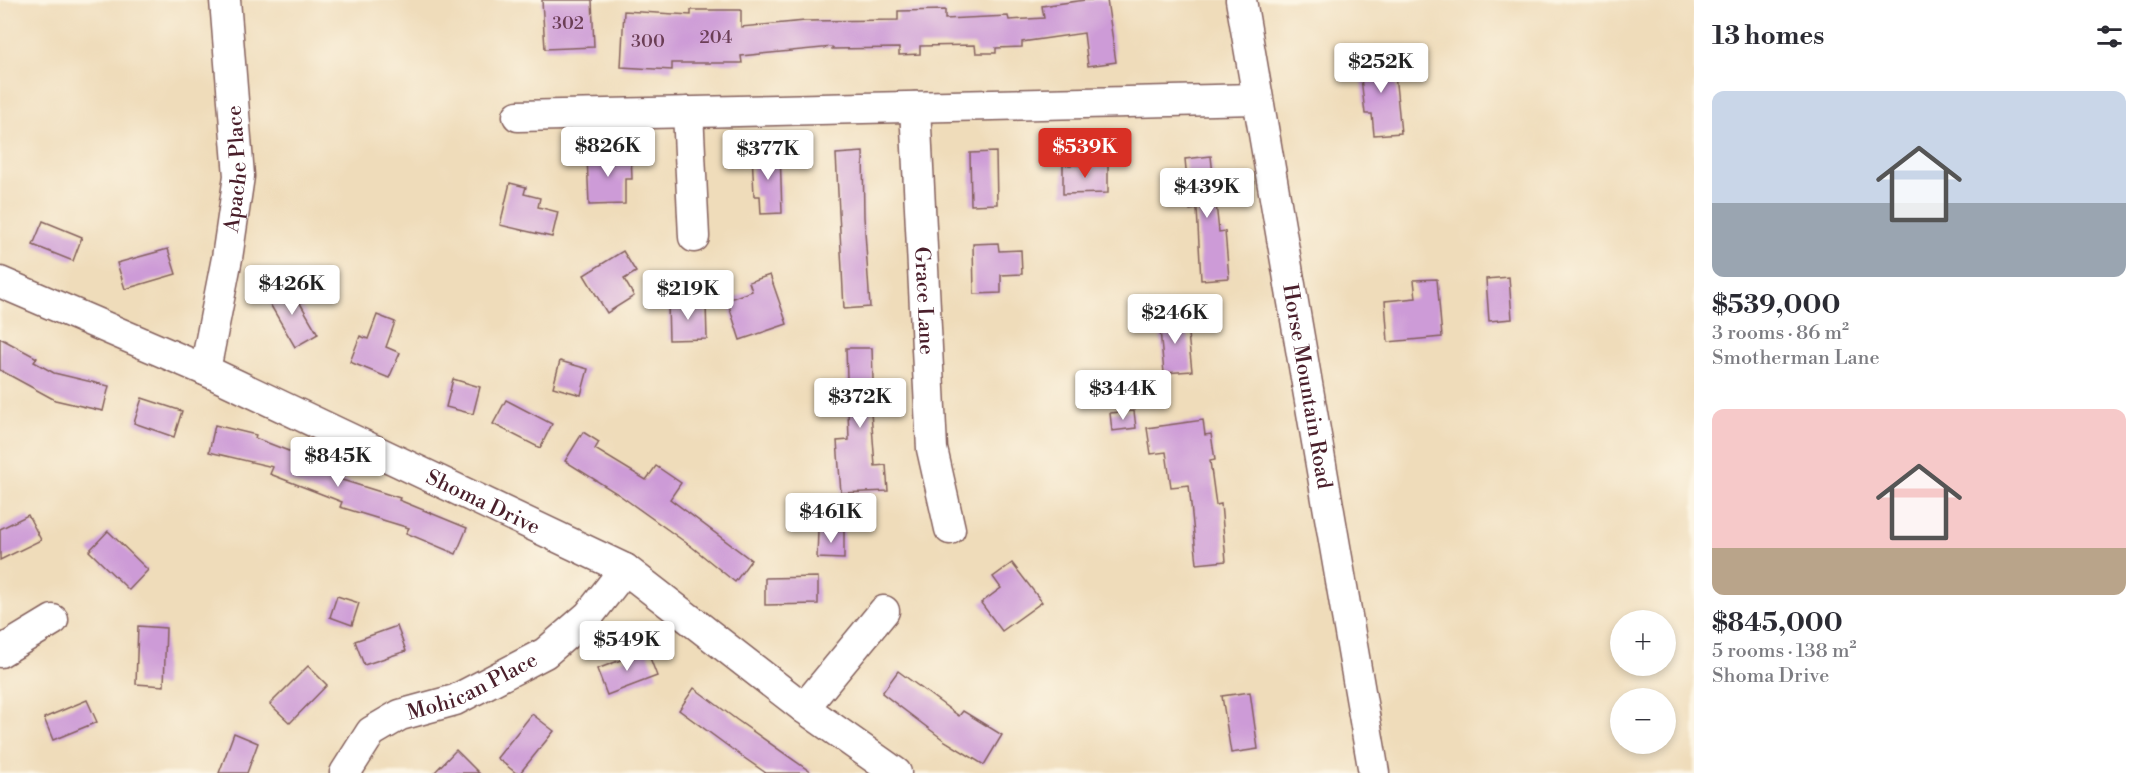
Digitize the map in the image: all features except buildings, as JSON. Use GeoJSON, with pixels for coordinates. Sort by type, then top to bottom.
{"type":"FeatureCollection","features":[{"type":"Feature","properties":{"kind":"street","name":"Apache Place"},"geometry":{"type":"LineString","coordinates":[[205,370],[227,258],[239,176],[225,0]]}},
{"type":"Feature","properties":{"kind":"street","name":"Horse Mountain Road"},"geometry":{"type":"LineString","coordinates":[[1242,0],[1257,99],[1374,773]]}},
{"type":"Feature","properties":{"kind":"street"},"geometry":{"type":"LineString","coordinates":[[518,116],[1257,99]]}},
{"type":"Feature","properties":{"kind":"street","name":"Grace Lane"},"geometry":{"type":"LineString","coordinates":[[915,107],[932,449],[950,529]]}},
{"type":"Feature","properties":{"kind":"street"},"geometry":{"type":"LineString","coordinates":[[688,112],[694,237]]}},
{"type":"Feature","properties":{"kind":"street","name":"Shoma Drive"},"geometry":{"type":"LineString","coordinates":[[0,282],[205,370],[625,569],[804,708],[896,773]]}},
{"type":"Feature","properties":{"kind":"street","name":"Mohican Place"},"geometry":{"type":"LineString","coordinates":[[345,773],[371,732],[400,715],[455,700],[544,652],[589,615],[625,569]]}},
{"type":"Feature","properties":{"kind":"street"},"geometry":{"type":"LineString","coordinates":[[804,708],[884,611]]}},
{"type":"Feature","properties":{"kind":"street"},"geometry":{"type":"LineString","coordinates":[[0,652],[53,620]]}}]}
